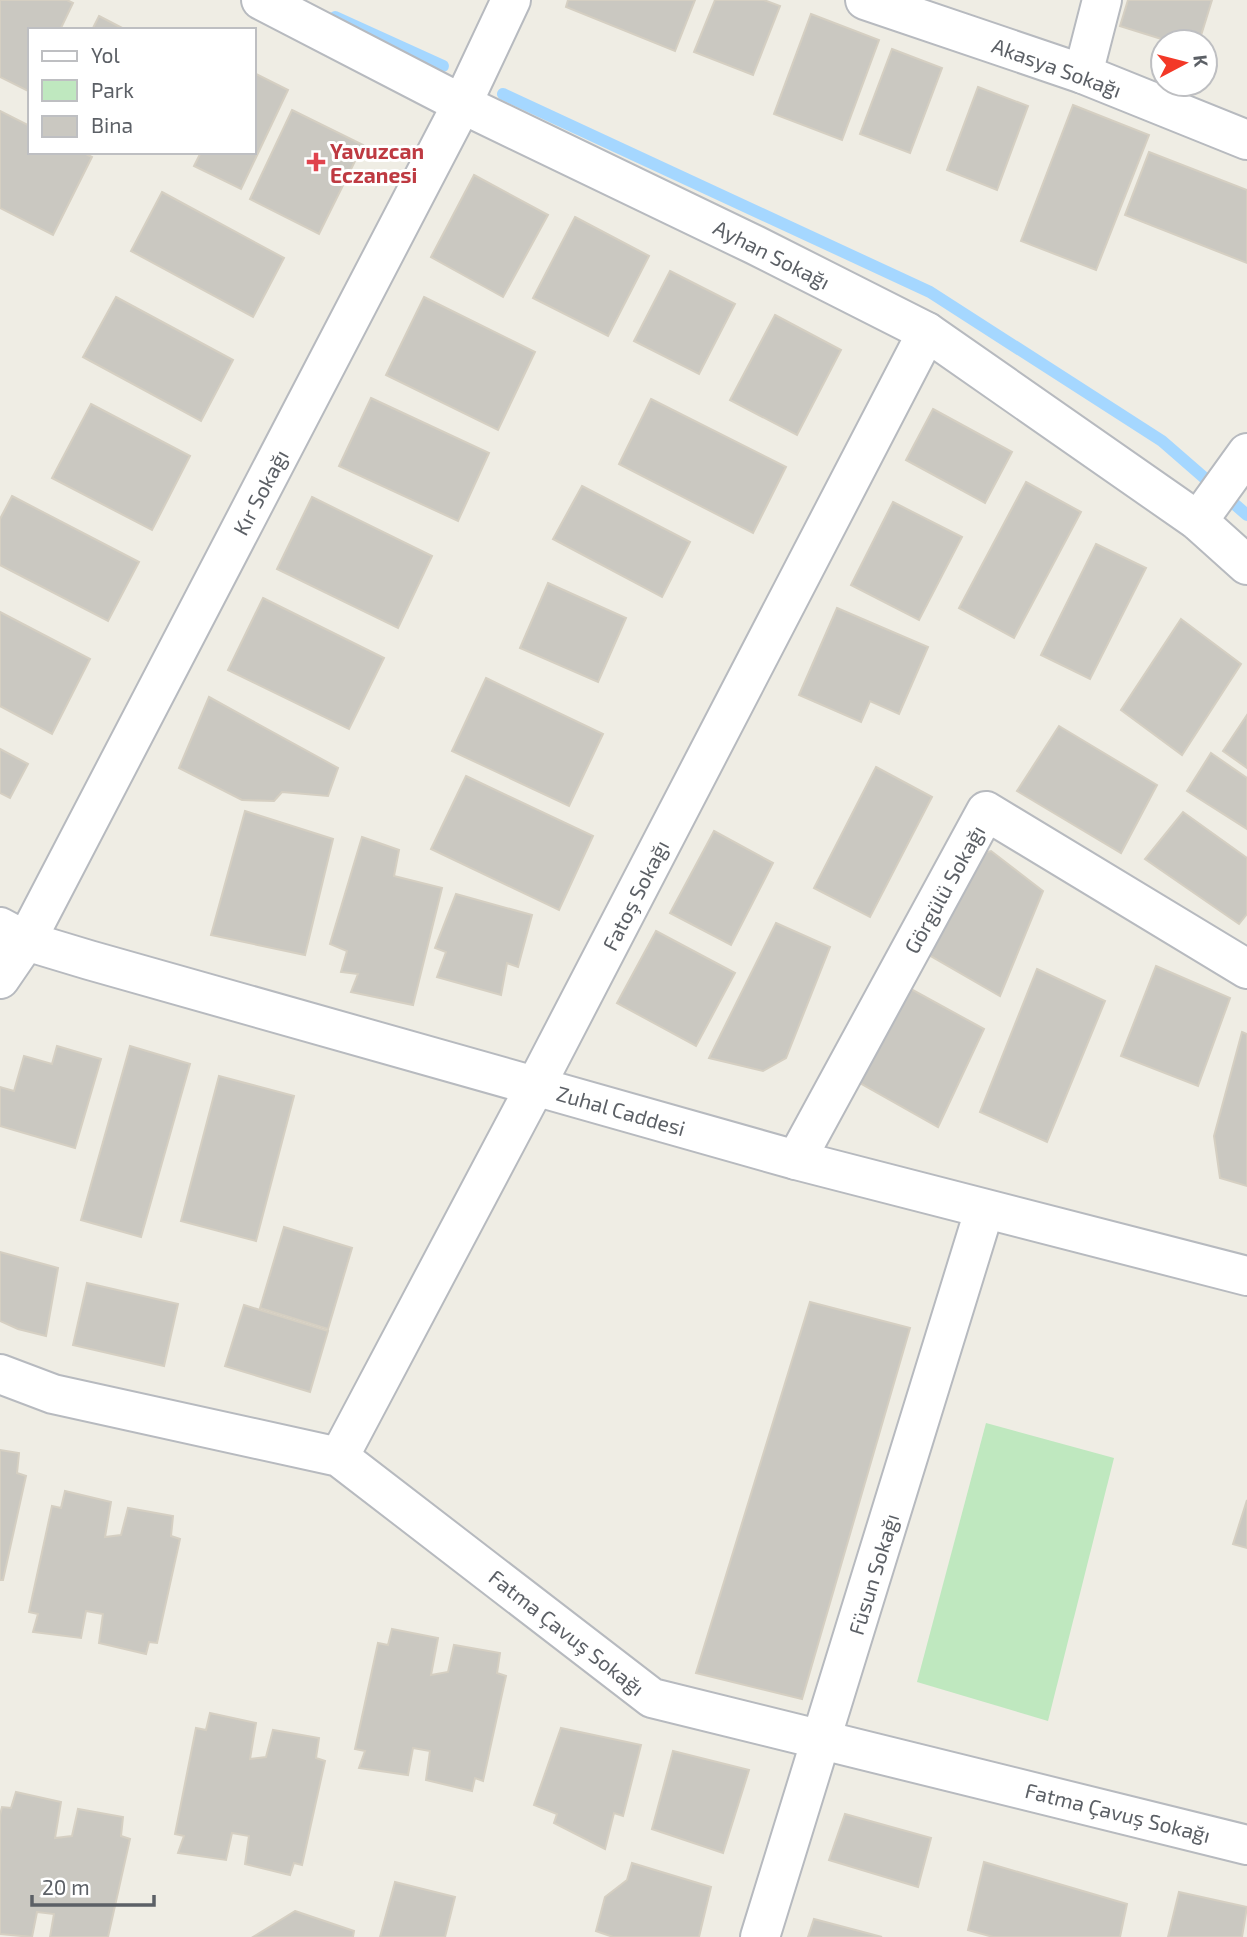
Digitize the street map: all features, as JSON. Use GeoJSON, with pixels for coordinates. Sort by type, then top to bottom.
{"type":"FeatureCollection","features":[{"type":"Feature","properties":{"kind":"street","name":"Ayhan Sokağı"},"geometry":{"type":"LineString","coordinates":[[261,0],[462,104],[755,245],[927,332],[1198,522],[1247,565]]}},
{"type":"Feature","properties":{"kind":"street","name":"Kır Sokağı"},"geometry":{"type":"LineString","coordinates":[[0,979],[13,934],[462,104],[511,0]]}},
{"type":"Feature","properties":{"kind":"street","name":"Akasya Sokağı"},"geometry":{"type":"LineString","coordinates":[[865,0],[1083,74],[1247,140]]}},
{"type":"Feature","properties":{"kind":"street"},"geometry":{"type":"LineString","coordinates":[[1083,74],[1102,0]]}},
{"type":"Feature","properties":{"kind":"street","name":"Fatoş Sokağı"},"geometry":{"type":"LineString","coordinates":[[339,1457],[536,1085],[927,332]]}},
{"type":"Feature","properties":{"kind":"street"},"geometry":{"type":"LineString","coordinates":[[1198,522],[1246,457]]}},
{"type":"Feature","properties":{"kind":"street","name":"Görgülü Sokağı"},"geometry":{"type":"LineString","coordinates":[[796,1160],[986,811],[1247,969]]}},
{"type":"Feature","properties":{"kind":"street","name":"Zuhal Caddesi"},"geometry":{"type":"LineString","coordinates":[[13,934],[796,1160],[984,1211],[1247,1276]]}},
{"type":"Feature","properties":{"kind":"street","name":"Füsun Sokağı"},"geometry":{"type":"LineString","coordinates":[[760,1937],[984,1211]]}},
{"type":"Feature","properties":{"kind":"street","name":"Fatma Çavuş Sokağı"},"geometry":{"type":"LineString","coordinates":[[0,1374],[53,1394],[339,1457],[653,1698],[1247,1845]]}},
{"type":"Feature","properties":{"kind":"green space"},"geometry":{"type":"Polygon","coordinates":[[[986,1423],[1114,1458],[1048,1721],[917,1682],[986,1423]]]}},
{"type":"Feature","properties":{"kind":"building"},"geometry":{"type":"Polygon","coordinates":[[[0,0],[67,0],[73,3],[61,28],[28,28],[28,91],[0,77],[0,0]]]}},
{"type":"Feature","properties":{"kind":"building"},"geometry":{"type":"Polygon","coordinates":[[[568,0],[695,0],[675,51],[566,7],[568,0]]]}},
{"type":"Feature","properties":{"kind":"building"},"geometry":{"type":"Polygon","coordinates":[[[715,0],[764,0],[780,6],[753,75],[694,52],[715,0]]]}},
{"type":"Feature","properties":{"kind":"building"},"geometry":{"type":"Polygon","coordinates":[[[1128,0],[1212,0],[1203,28],[1149,28],[1149,35],[1120,26],[1128,0]]]}},
{"type":"Feature","properties":{"kind":"building"},"geometry":{"type":"Polygon","coordinates":[[[811,14],[879,40],[842,140],[774,114],[811,14]]]}},
{"type":"Feature","properties":{"kind":"building"},"geometry":{"type":"Polygon","coordinates":[[[99,16],[122,28],[93,28],[99,16]]]}},
{"type":"Feature","properties":{"kind":"building"},"geometry":{"type":"Polygon","coordinates":[[[892,49],[942,68],[910,153],[860,134],[892,49]]]}},
{"type":"Feature","properties":{"kind":"building"},"geometry":{"type":"Polygon","coordinates":[[[256,74],[288,90],[241,189],[194,166],[200,154],[256,154],[256,74]]]}},
{"type":"Feature","properties":{"kind":"building"},"geometry":{"type":"Polygon","coordinates":[[[978,87],[1028,106],[997,190],[947,170],[978,87]]]}},
{"type":"Feature","properties":{"kind":"building"},"geometry":{"type":"Polygon","coordinates":[[[1073,105],[1149,135],[1096,270],[1021,241],[1073,105]]]}},
{"type":"Feature","properties":{"kind":"building"},"geometry":{"type":"Polygon","coordinates":[[[292,110],[363,145],[319,234],[250,199],[292,110]]]}},
{"type":"Feature","properties":{"kind":"building"},"geometry":{"type":"Polygon","coordinates":[[[0,111],[28,125],[28,154],[86,154],[92,157],[53,235],[0,208],[0,111]]]}},
{"type":"Feature","properties":{"kind":"building"},"geometry":{"type":"Polygon","coordinates":[[[1149,152],[1247,190],[1247,263],[1125,215],[1149,152]]]}},
{"type":"Feature","properties":{"kind":"building"},"geometry":{"type":"Polygon","coordinates":[[[474,175],[548,215],[503,297],[431,257],[474,175]]]}},
{"type":"Feature","properties":{"kind":"building"},"geometry":{"type":"Polygon","coordinates":[[[162,192],[284,258],[253,317],[131,251],[162,192]]]}},
{"type":"Feature","properties":{"kind":"building"},"geometry":{"type":"Polygon","coordinates":[[[575,217],[649,256],[608,336],[533,298],[575,217]]]}},
{"type":"Feature","properties":{"kind":"building"},"geometry":{"type":"Polygon","coordinates":[[[670,271],[735,304],[699,374],[634,341],[670,271]]]}},
{"type":"Feature","properties":{"kind":"building"},"geometry":{"type":"Polygon","coordinates":[[[116,297],[233,360],[201,421],[83,357],[116,297]]]}},
{"type":"Feature","properties":{"kind":"building"},"geometry":{"type":"Polygon","coordinates":[[[424,297],[535,352],[498,430],[386,375],[424,297]]]}},
{"type":"Feature","properties":{"kind":"building"},"geometry":{"type":"Polygon","coordinates":[[[775,315],[841,350],[797,435],[730,400],[775,315]]]}},
{"type":"Feature","properties":{"kind":"building"},"geometry":{"type":"Polygon","coordinates":[[[371,398],[489,453],[458,521],[339,466],[371,398]]]}},
{"type":"Feature","properties":{"kind":"building"},"geometry":{"type":"Polygon","coordinates":[[[651,399],[786,467],[753,533],[619,464],[651,399]]]}},
{"type":"Feature","properties":{"kind":"building"},"geometry":{"type":"Polygon","coordinates":[[[91,404],[190,456],[152,530],[52,478],[91,404]]]}},
{"type":"Feature","properties":{"kind":"building"},"geometry":{"type":"Polygon","coordinates":[[[933,409],[1012,452],[985,503],[906,460],[933,409]]]}},
{"type":"Feature","properties":{"kind":"building"},"geometry":{"type":"Polygon","coordinates":[[[1026,482],[1081,512],[1014,638],[959,608],[1026,482]]]}},
{"type":"Feature","properties":{"kind":"building"},"geometry":{"type":"Polygon","coordinates":[[[582,486],[690,542],[662,597],[553,539],[582,486]]]}},
{"type":"Feature","properties":{"kind":"building"},"geometry":{"type":"Polygon","coordinates":[[[12,496],[139,562],[108,621],[0,565],[0,519],[12,496]]]}},
{"type":"Feature","properties":{"kind":"building"},"geometry":{"type":"Polygon","coordinates":[[[312,497],[432,556],[398,628],[277,569],[312,497]]]}},
{"type":"Feature","properties":{"kind":"building"},"geometry":{"type":"Polygon","coordinates":[[[893,502],[962,537],[919,620],[851,585],[893,502]]]}},
{"type":"Feature","properties":{"kind":"building"},"geometry":{"type":"Polygon","coordinates":[[[1096,544],[1146,568],[1090,679],[1041,655],[1096,544]]]}},
{"type":"Feature","properties":{"kind":"building"},"geometry":{"type":"Polygon","coordinates":[[[548,583],[626,618],[598,682],[520,648],[548,583]]]}},
{"type":"Feature","properties":{"kind":"building"},"geometry":{"type":"Polygon","coordinates":[[[263,598],[384,658],[349,729],[228,670],[263,598]]]}},
{"type":"Feature","properties":{"kind":"building"},"geometry":{"type":"Polygon","coordinates":[[[837,608],[928,647],[899,714],[870,701],[861,722],[799,695],[837,608]]]}},
{"type":"Feature","properties":{"kind":"building"},"geometry":{"type":"Polygon","coordinates":[[[0,612],[90,659],[52,734],[0,706],[0,612]]]}},
{"type":"Feature","properties":{"kind":"building"},"geometry":{"type":"Polygon","coordinates":[[[1181,619],[1241,664],[1182,755],[1121,710],[1181,619]]]}},
{"type":"Feature","properties":{"kind":"building"},"geometry":{"type":"Polygon","coordinates":[[[486,678],[603,734],[569,806],[452,751],[486,678]]]}},
{"type":"Feature","properties":{"kind":"building"},"geometry":{"type":"Polygon","coordinates":[[[209,697],[338,768],[328,796],[282,792],[274,801],[242,800],[179,768],[209,697]]]}},
{"type":"Feature","properties":{"kind":"building"},"geometry":{"type":"Polygon","coordinates":[[[1247,715],[1247,768],[1223,751],[1247,715]]]}},
{"type":"Feature","properties":{"kind":"building"},"geometry":{"type":"Polygon","coordinates":[[[1059,726],[1157,785],[1121,853],[1017,791],[1059,726]]]}},
{"type":"Feature","properties":{"kind":"building"},"geometry":{"type":"Polygon","coordinates":[[[0,749],[28,764],[10,798],[0,793],[0,749]]]}},
{"type":"Feature","properties":{"kind":"building"},"geometry":{"type":"Polygon","coordinates":[[[1211,753],[1247,778],[1247,829],[1187,791],[1211,753]]]}},
{"type":"Feature","properties":{"kind":"building"},"geometry":{"type":"Polygon","coordinates":[[[876,767],[932,797],[870,917],[814,888],[876,767]]]}},
{"type":"Feature","properties":{"kind":"building"},"geometry":{"type":"Polygon","coordinates":[[[466,776],[593,836],[559,910],[431,849],[466,776]]]}},
{"type":"Feature","properties":{"kind":"building"},"geometry":{"type":"Polygon","coordinates":[[[245,811],[333,839],[305,955],[211,935],[245,811]]]}},
{"type":"Feature","properties":{"kind":"building"},"geometry":{"type":"Polygon","coordinates":[[[1183,812],[1247,858],[1247,914],[1239,924],[1145,859],[1183,812]]]}},
{"type":"Feature","properties":{"kind":"building"},"geometry":{"type":"Polygon","coordinates":[[[714,831],[773,863],[731,945],[670,913],[714,831]]]}},
{"type":"Feature","properties":{"kind":"building"},"geometry":{"type":"Polygon","coordinates":[[[362,837],[399,850],[394,876],[442,888],[413,1005],[351,992],[358,974],[341,972],[347,951],[330,944],[362,837]]]}},
{"type":"Feature","properties":{"kind":"building"},"geometry":{"type":"Polygon","coordinates":[[[991,851],[1043,891],[1000,996],[929,955],[980,854],[991,851]]]}},
{"type":"Feature","properties":{"kind":"building"},"geometry":{"type":"Polygon","coordinates":[[[456,894],[532,915],[518,967],[507,963],[501,995],[437,977],[446,952],[435,948],[456,894]]]}},
{"type":"Feature","properties":{"kind":"building"},"geometry":{"type":"Polygon","coordinates":[[[776,923],[830,947],[786,1058],[763,1071],[709,1058],[776,923]]]}},
{"type":"Feature","properties":{"kind":"building"},"geometry":{"type":"Polygon","coordinates":[[[656,931],[735,973],[696,1046],[617,1003],[656,931]]]}},
{"type":"Feature","properties":{"kind":"building"},"geometry":{"type":"Polygon","coordinates":[[[1156,966],[1230,998],[1198,1086],[1121,1056],[1156,966]]]}},
{"type":"Feature","properties":{"kind":"building"},"geometry":{"type":"Polygon","coordinates":[[[1037,969],[1105,1001],[1047,1142],[980,1112],[1037,969]]]}},
{"type":"Feature","properties":{"kind":"building"},"geometry":{"type":"Polygon","coordinates":[[[909,988],[984,1029],[938,1127],[860,1083],[909,988]]]}},
{"type":"Feature","properties":{"kind":"building"},"geometry":{"type":"Polygon","coordinates":[[[1242,1032],[1247,1034],[1247,1186],[1220,1178],[1214,1136],[1242,1032]]]}},
{"type":"Feature","properties":{"kind":"building"},"geometry":{"type":"Polygon","coordinates":[[[57,1046],[101,1059],[75,1148],[0,1126],[0,1087],[14,1091],[24,1056],[52,1064],[57,1046]]]}},
{"type":"Feature","properties":{"kind":"building"},"geometry":{"type":"Polygon","coordinates":[[[130,1046],[190,1064],[141,1237],[81,1220],[130,1046]]]}},
{"type":"Feature","properties":{"kind":"building"},"geometry":{"type":"Polygon","coordinates":[[[219,1076],[294,1096],[256,1241],[181,1221],[219,1076]]]}},
{"type":"Feature","properties":{"kind":"building"},"geometry":{"type":"Polygon","coordinates":[[[284,1227],[352,1248],[328,1329],[260,1308],[284,1227]]]}},
{"type":"Feature","properties":{"kind":"building"},"geometry":{"type":"Polygon","coordinates":[[[0,1252],[58,1268],[46,1336],[0,1321],[0,1252]]]}},
{"type":"Feature","properties":{"kind":"building"},"geometry":{"type":"Polygon","coordinates":[[[87,1283],[178,1304],[164,1366],[73,1345],[87,1283]]]}},
{"type":"Feature","properties":{"kind":"building"},"geometry":{"type":"Polygon","coordinates":[[[810,1302],[910,1328],[802,1699],[696,1673],[810,1302]]]}},
{"type":"Feature","properties":{"kind":"building"},"geometry":{"type":"Polygon","coordinates":[[[244,1305],[328,1331],[310,1392],[225,1366],[244,1305]]]}},
{"type":"Feature","properties":{"kind":"building"},"geometry":{"type":"Polygon","coordinates":[[[0,1450],[19,1453],[17,1473],[26,1476],[3,1580],[0,1580],[0,1450]]]}},
{"type":"Feature","properties":{"kind":"building"},"geometry":{"type":"Polygon","coordinates":[[[65,1491],[111,1502],[105,1537],[121,1535],[128,1508],[173,1516],[171,1536],[180,1539],[157,1643],[149,1642],[146,1654],[99,1643],[103,1614],[86,1611],[81,1638],[33,1632],[38,1614],[29,1612],[52,1506],[61,1508],[65,1491]]]}},
{"type":"Feature","properties":{"kind":"building"},"geometry":{"type":"Polygon","coordinates":[[[1247,1500],[1247,1548],[1233,1544],[1247,1500]]]}},
{"type":"Feature","properties":{"kind":"building"},"geometry":{"type":"Polygon","coordinates":[[[392,1629],[438,1638],[431,1675],[448,1672],[454,1645],[500,1653],[497,1673],[506,1676],[483,1781],[475,1778],[472,1791],[426,1780],[430,1751],[413,1748],[408,1775],[359,1768],[365,1751],[355,1749],[378,1643],[388,1645],[392,1629]]]}},
{"type":"Feature","properties":{"kind":"building"},"geometry":{"type":"Polygon","coordinates":[[[210,1713],[256,1723],[250,1759],[266,1757],[273,1730],[319,1738],[316,1758],[325,1761],[302,1865],[294,1863],[290,1875],[245,1864],[249,1836],[232,1833],[226,1860],[178,1853],[184,1836],[175,1834],[196,1728],[206,1730],[210,1713]]]}},
{"type":"Feature","properties":{"kind":"building"},"geometry":{"type":"Polygon","coordinates":[[[561,1728],[641,1745],[623,1816],[614,1813],[605,1849],[554,1823],[557,1814],[534,1805],[561,1728]]]}},
{"type":"Feature","properties":{"kind":"building"},"geometry":{"type":"Polygon","coordinates":[[[673,1751],[749,1770],[723,1853],[652,1829],[673,1751]]]}},
{"type":"Feature","properties":{"kind":"building"},"geometry":{"type":"Polygon","coordinates":[[[16,1792],[61,1802],[55,1838],[72,1836],[78,1809],[123,1817],[121,1836],[130,1839],[108,1937],[50,1937],[54,1914],[37,1912],[32,1937],[0,1934],[0,1815],[2,1807],[11,1808],[16,1792]]]}},
{"type":"Feature","properties":{"kind":"building"},"geometry":{"type":"Polygon","coordinates":[[[845,1814],[931,1838],[918,1887],[829,1860],[845,1814]]]}},
{"type":"Feature","properties":{"kind":"building"},"geometry":{"type":"Polygon","coordinates":[[[984,1862],[1127,1904],[1120,1937],[993,1937],[968,1930],[984,1862]]]}},
{"type":"Feature","properties":{"kind":"building"},"geometry":{"type":"Polygon","coordinates":[[[632,1863],[711,1887],[699,1937],[613,1937],[596,1931],[605,1897],[627,1880],[632,1863]]]}},
{"type":"Feature","properties":{"kind":"building"},"geometry":{"type":"Polygon","coordinates":[[[395,1882],[455,1897],[445,1937],[380,1937],[395,1882]]]}},
{"type":"Feature","properties":{"kind":"building"},"geometry":{"type":"Polygon","coordinates":[[[1179,1892],[1247,1907],[1242,1937],[1168,1937],[1179,1892]]]}},
{"type":"Feature","properties":{"kind":"building"},"geometry":{"type":"Polygon","coordinates":[[[295,1911],[354,1931],[353,1937],[253,1937],[295,1911]]]}},
{"type":"Feature","properties":{"kind":"building"},"geometry":{"type":"Polygon","coordinates":[[[814,1919],[882,1937],[808,1937],[814,1919]]]}},
{"type":"Feature","properties":{"kind":"waterway"},"geometry":{"type":"LineString","coordinates":[[335,17],[443,66]]}},
{"type":"Feature","properties":{"kind":"waterway"},"geometry":{"type":"LineString","coordinates":[[503,94],[930,292],[1162,441],[1247,515]]}},
{"type":"Feature","properties":{"kind":"place","name":"Yavuzcan Eczanesi"},"geometry":{"type":"Point","coordinates":[316,162]}}]}
